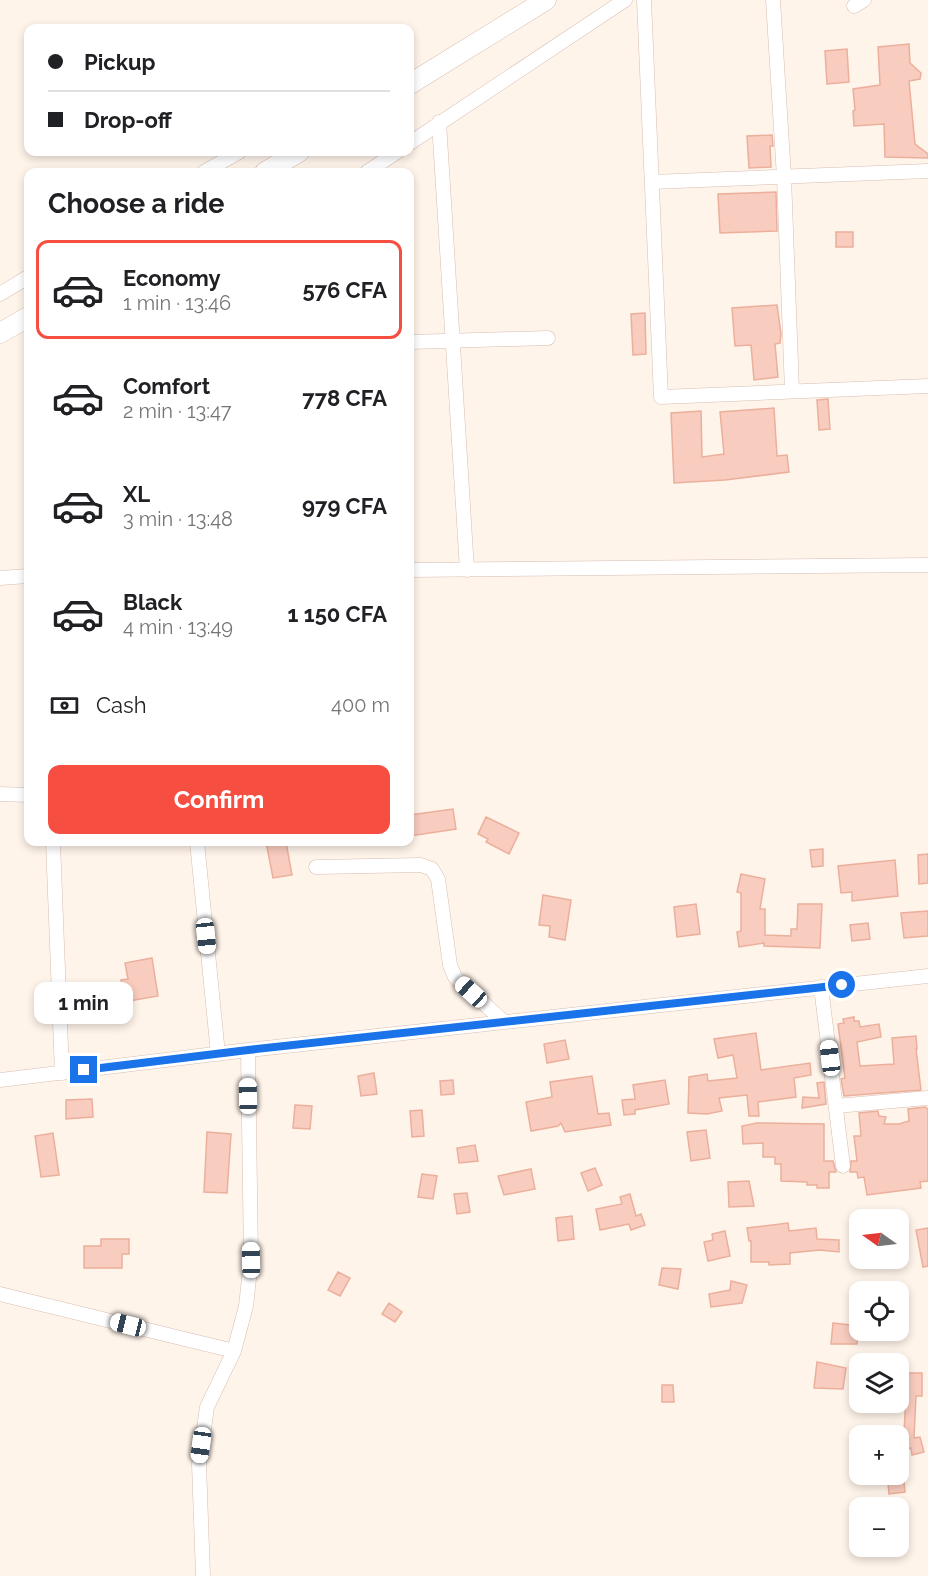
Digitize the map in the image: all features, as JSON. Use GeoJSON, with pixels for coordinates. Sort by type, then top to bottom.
{"type":"FeatureCollection","features":[{"type":"Feature","properties":{"kind":"main road"},"geometry":{"type":"LineString","coordinates":[[414,82],[546,0]]}},
{"type":"Feature","properties":{"kind":"main road"},"geometry":{"type":"LineString","coordinates":[[272,168],[292,156]]}},
{"type":"Feature","properties":{"kind":"main road"},"geometry":{"type":"LineString","coordinates":[[0,333],[24,320]]}},
{"type":"Feature","properties":{"kind":"street"},"geometry":{"type":"LineString","coordinates":[[414,140],[625,0]]}},
{"type":"Feature","properties":{"kind":"street"},"geometry":{"type":"LineString","coordinates":[[644,0],[661,397],[928,386]]}},
{"type":"Feature","properties":{"kind":"street"},"geometry":{"type":"LineString","coordinates":[[773,0],[784,177],[792,392]]}},
{"type":"Feature","properties":{"kind":"street"},"geometry":{"type":"LineString","coordinates":[[439,122],[467,570]]}},
{"type":"Feature","properties":{"kind":"street"},"geometry":{"type":"LineString","coordinates":[[211,168],[232,156]]}},
{"type":"Feature","properties":{"kind":"street"},"geometry":{"type":"LineString","coordinates":[[373,168],[391,156]]}},
{"type":"Feature","properties":{"kind":"street"},"geometry":{"type":"LineString","coordinates":[[652,182],[928,171]]}},
{"type":"Feature","properties":{"kind":"street"},"geometry":{"type":"LineString","coordinates":[[0,294],[24,279]]}},
{"type":"Feature","properties":{"kind":"street"},"geometry":{"type":"LineString","coordinates":[[414,342],[548,338]]}},
{"type":"Feature","properties":{"kind":"street"},"geometry":{"type":"LineString","coordinates":[[414,570],[928,565]]}},
{"type":"Feature","properties":{"kind":"street"},"geometry":{"type":"LineString","coordinates":[[0,578],[24,576]]}},
{"type":"Feature","properties":{"kind":"street"},"geometry":{"type":"LineString","coordinates":[[0,794],[24,795]]}},
{"type":"Feature","properties":{"kind":"street"},"geometry":{"type":"LineString","coordinates":[[53,846],[62,1073]]}},
{"type":"Feature","properties":{"kind":"street"},"geometry":{"type":"LineString","coordinates":[[196,846],[218,1054]]}},
{"type":"Feature","properties":{"kind":"street"},"geometry":{"type":"LineString","coordinates":[[316,867],[421,865],[432,869],[438,879],[450,966],[455,977],[504,1022]]}},
{"type":"Feature","properties":{"kind":"street"},"geometry":{"type":"LineString","coordinates":[[0,1080],[248,1050],[928,976]]}},
{"type":"Feature","properties":{"kind":"street"},"geometry":{"type":"LineString","coordinates":[[821,987],[843,1166]]}},
{"type":"Feature","properties":{"kind":"street"},"geometry":{"type":"LineString","coordinates":[[203,1576],[199,1464],[207,1407],[234,1351],[246,1306],[251,1260],[248,1050]]}},
{"type":"Feature","properties":{"kind":"street"},"geometry":{"type":"LineString","coordinates":[[836,1106],[928,1098]]}},
{"type":"Feature","properties":{"kind":"street"},"geometry":{"type":"LineString","coordinates":[[0,1294],[234,1351]]}},
{"type":"Feature","properties":{"kind":"building"},"geometry":{"type":"Polygon","coordinates":[[[909,44],[910,63],[921,73],[920,79],[909,81],[915,144],[928,154],[928,158],[885,157],[884,124],[854,126],[853,89],[880,85],[878,47],[909,44]]]}},
{"type":"Feature","properties":{"kind":"building"},"geometry":{"type":"Polygon","coordinates":[[[847,49],[849,82],[827,84],[825,51],[847,49]]]}},
{"type":"Feature","properties":{"kind":"building"},"geometry":{"type":"Polygon","coordinates":[[[772,135],[771,167],[749,168],[747,136],[772,135]]]}},
{"type":"Feature","properties":{"kind":"building"},"geometry":{"type":"Polygon","coordinates":[[[776,192],[777,231],[720,233],[718,194],[776,192]]]}},
{"type":"Feature","properties":{"kind":"building"},"geometry":{"type":"Polygon","coordinates":[[[836,232],[853,232],[853,247],[836,247],[836,232]]]}},
{"type":"Feature","properties":{"kind":"building"},"geometry":{"type":"Polygon","coordinates":[[[777,305],[781,334],[780,343],[775,344],[778,377],[754,380],[751,345],[735,346],[732,308],[777,305]]]}},
{"type":"Feature","properties":{"kind":"building"},"geometry":{"type":"Polygon","coordinates":[[[645,313],[646,354],[633,355],[631,314],[645,313]]]}},
{"type":"Feature","properties":{"kind":"building"},"geometry":{"type":"Polygon","coordinates":[[[828,399],[830,429],[819,430],[817,400],[828,399]]]}},
{"type":"Feature","properties":{"kind":"building"},"geometry":{"type":"Polygon","coordinates":[[[774,408],[777,456],[787,455],[789,472],[725,480],[674,483],[671,413],[701,411],[702,457],[724,454],[720,412],[774,408]]]}},
{"type":"Feature","properties":{"kind":"building"},"geometry":{"type":"Polygon","coordinates":[[[453,809],[456,829],[414,835],[414,814],[453,809]]]}},
{"type":"Feature","properties":{"kind":"building"},"geometry":{"type":"Polygon","coordinates":[[[486,817],[519,833],[509,854],[486,842],[488,839],[478,834],[486,817]]]}},
{"type":"Feature","properties":{"kind":"building"},"geometry":{"type":"Polygon","coordinates":[[[267,846],[287,846],[292,875],[273,878],[267,846]]]}},
{"type":"Feature","properties":{"kind":"building"},"geometry":{"type":"Polygon","coordinates":[[[823,849],[823,866],[812,867],[810,850],[823,849]]]}},
{"type":"Feature","properties":{"kind":"building"},"geometry":{"type":"Polygon","coordinates":[[[928,854],[928,883],[919,884],[918,855],[928,854]]]}},
{"type":"Feature","properties":{"kind":"building"},"geometry":{"type":"Polygon","coordinates":[[[895,860],[898,896],[852,901],[852,892],[841,893],[838,866],[895,860]]]}},
{"type":"Feature","properties":{"kind":"building"},"geometry":{"type":"Polygon","coordinates":[[[741,874],[765,879],[760,909],[765,909],[765,935],[791,936],[791,929],[797,929],[798,904],[822,904],[820,948],[764,946],[764,943],[739,947],[737,932],[741,931],[741,893],[737,892],[741,874]]]}},
{"type":"Feature","properties":{"kind":"building"},"geometry":{"type":"Polygon","coordinates":[[[543,895],[571,900],[565,940],[549,937],[550,926],[539,925],[543,895]]]}},
{"type":"Feature","properties":{"kind":"building"},"geometry":{"type":"Polygon","coordinates":[[[696,904],[700,934],[677,937],[674,907],[696,904]]]}},
{"type":"Feature","properties":{"kind":"building"},"geometry":{"type":"Polygon","coordinates":[[[928,911],[928,936],[904,938],[901,913],[928,911]]]}},
{"type":"Feature","properties":{"kind":"building"},"geometry":{"type":"Polygon","coordinates":[[[868,923],[870,939],[852,941],[850,925],[868,923]]]}},
{"type":"Feature","properties":{"kind":"building"},"geometry":{"type":"Polygon","coordinates":[[[152,958],[158,996],[124,1002],[121,980],[128,979],[125,963],[152,958]]]}},
{"type":"Feature","properties":{"kind":"building"},"geometry":{"type":"Polygon","coordinates":[[[854,1017],[854,1021],[859,1021],[860,1027],[879,1024],[881,1037],[857,1042],[860,1066],[894,1064],[892,1038],[916,1036],[921,1090],[844,1096],[841,1079],[845,1078],[838,1024],[844,1023],[843,1019],[854,1017]]]}},
{"type":"Feature","properties":{"kind":"building"},"geometry":{"type":"Polygon","coordinates":[[[756,1033],[761,1070],[810,1063],[811,1075],[794,1078],[796,1097],[758,1102],[759,1116],[749,1116],[747,1095],[719,1098],[722,1111],[707,1114],[688,1113],[689,1077],[707,1074],[708,1081],[737,1078],[733,1055],[718,1058],[714,1039],[756,1033]]]}},
{"type":"Feature","properties":{"kind":"building"},"geometry":{"type":"Polygon","coordinates":[[[565,1040],[569,1059],[547,1063],[544,1044],[565,1040]]]}},
{"type":"Feature","properties":{"kind":"building"},"geometry":{"type":"Polygon","coordinates":[[[374,1073],[377,1094],[361,1096],[358,1076],[374,1073]]]}},
{"type":"Feature","properties":{"kind":"building"},"geometry":{"type":"Polygon","coordinates":[[[592,1076],[598,1114],[609,1113],[611,1125],[565,1132],[561,1123],[558,1126],[531,1131],[526,1102],[552,1097],[550,1082],[592,1076]]]}},
{"type":"Feature","properties":{"kind":"building"},"geometry":{"type":"Polygon","coordinates":[[[453,1080],[454,1094],[441,1095],[440,1081],[453,1080]]]}},
{"type":"Feature","properties":{"kind":"building"},"geometry":{"type":"Polygon","coordinates":[[[665,1080],[669,1104],[635,1110],[635,1114],[624,1115],[622,1100],[635,1099],[633,1085],[665,1080]]]}},
{"type":"Feature","properties":{"kind":"building"},"geometry":{"type":"Polygon","coordinates":[[[824,1082],[826,1104],[802,1108],[803,1097],[819,1098],[817,1083],[824,1082]]]}},
{"type":"Feature","properties":{"kind":"building"},"geometry":{"type":"Polygon","coordinates":[[[92,1099],[93,1117],[66,1119],[66,1100],[92,1099]]]}},
{"type":"Feature","properties":{"kind":"building"},"geometry":{"type":"Polygon","coordinates":[[[295,1105],[312,1106],[310,1129],[293,1128],[295,1105]]]}},
{"type":"Feature","properties":{"kind":"building"},"geometry":{"type":"Polygon","coordinates":[[[925,1107],[928,1109],[928,1181],[920,1182],[921,1188],[867,1195],[864,1177],[858,1178],[857,1172],[850,1172],[851,1161],[857,1161],[854,1136],[861,1136],[859,1113],[878,1111],[879,1116],[886,1117],[884,1124],[899,1124],[909,1121],[908,1109],[925,1107]]]}},
{"type":"Feature","properties":{"kind":"building"},"geometry":{"type":"Polygon","coordinates":[[[422,1110],[424,1136],[412,1137],[410,1111],[422,1110]]]}},
{"type":"Feature","properties":{"kind":"building"},"geometry":{"type":"Polygon","coordinates":[[[757,1123],[824,1124],[824,1161],[833,1161],[836,1172],[829,1172],[829,1188],[817,1188],[817,1185],[807,1185],[807,1182],[781,1181],[781,1164],[775,1164],[775,1157],[763,1157],[763,1143],[743,1144],[742,1126],[757,1123]]]}},
{"type":"Feature","properties":{"kind":"building"},"geometry":{"type":"Polygon","coordinates":[[[706,1130],[710,1158],[691,1161],[687,1132],[706,1130]]]}},
{"type":"Feature","properties":{"kind":"building"},"geometry":{"type":"Polygon","coordinates":[[[207,1132],[231,1134],[227,1193],[204,1192],[207,1132]]]}},
{"type":"Feature","properties":{"kind":"building"},"geometry":{"type":"Polygon","coordinates":[[[53,1133],[59,1175],[41,1177],[35,1136],[53,1133]]]}},
{"type":"Feature","properties":{"kind":"building"},"geometry":{"type":"Polygon","coordinates":[[[475,1145],[478,1161],[459,1163],[457,1148],[475,1145]]]}},
{"type":"Feature","properties":{"kind":"building"},"geometry":{"type":"Polygon","coordinates":[[[595,1168],[602,1185],[588,1191],[581,1173],[595,1168]]]}},
{"type":"Feature","properties":{"kind":"building"},"geometry":{"type":"Polygon","coordinates":[[[531,1169],[535,1189],[504,1195],[498,1176],[531,1169]]]}},
{"type":"Feature","properties":{"kind":"building"},"geometry":{"type":"Polygon","coordinates":[[[422,1174],[437,1176],[433,1199],[418,1197],[422,1174]]]}},
{"type":"Feature","properties":{"kind":"building"},"geometry":{"type":"Polygon","coordinates":[[[749,1181],[754,1206],[729,1207],[728,1182],[749,1181]]]}},
{"type":"Feature","properties":{"kind":"building"},"geometry":{"type":"Polygon","coordinates":[[[467,1193],[470,1212],[457,1214],[454,1194],[467,1193]]]}},
{"type":"Feature","properties":{"kind":"building"},"geometry":{"type":"Polygon","coordinates":[[[630,1194],[636,1216],[641,1214],[645,1225],[631,1230],[629,1224],[600,1230],[596,1209],[622,1204],[620,1197],[630,1194]]]}},
{"type":"Feature","properties":{"kind":"building"},"geometry":{"type":"Polygon","coordinates":[[[572,1216],[574,1239],[558,1241],[556,1218],[572,1216]]]}},
{"type":"Feature","properties":{"kind":"building"},"geometry":{"type":"Polygon","coordinates":[[[788,1223],[789,1231],[816,1228],[817,1239],[839,1240],[839,1252],[820,1250],[790,1253],[790,1264],[769,1265],[769,1262],[751,1262],[751,1241],[749,1241],[747,1228],[788,1223]]]}},
{"type":"Feature","properties":{"kind":"building"},"geometry":{"type":"Polygon","coordinates":[[[928,1228],[928,1266],[923,1267],[916,1230],[928,1228]]]}},
{"type":"Feature","properties":{"kind":"building"},"geometry":{"type":"Polygon","coordinates":[[[725,1231],[730,1256],[708,1261],[704,1242],[713,1240],[712,1234],[725,1231]]]}},
{"type":"Feature","properties":{"kind":"building"},"geometry":{"type":"Polygon","coordinates":[[[101,1239],[129,1239],[129,1254],[122,1254],[122,1268],[84,1268],[84,1246],[101,1246],[101,1239]]]}},
{"type":"Feature","properties":{"kind":"building"},"geometry":{"type":"Polygon","coordinates":[[[662,1268],[681,1269],[678,1289],[659,1285],[662,1268]]]}},
{"type":"Feature","properties":{"kind":"building"},"geometry":{"type":"Polygon","coordinates":[[[338,1272],[350,1278],[340,1296],[328,1290],[338,1272]]]}},
{"type":"Feature","properties":{"kind":"building"},"geometry":{"type":"Polygon","coordinates":[[[731,1281],[747,1285],[742,1303],[711,1307],[709,1294],[730,1290],[731,1281]]]}},
{"type":"Feature","properties":{"kind":"building"},"geometry":{"type":"Polygon","coordinates":[[[389,1303],[402,1312],[395,1322],[382,1314],[389,1303]]]}},
{"type":"Feature","properties":{"kind":"building"},"geometry":{"type":"Polygon","coordinates":[[[833,1323],[849,1325],[849,1341],[857,1341],[857,1344],[831,1344],[833,1323]]]}},
{"type":"Feature","properties":{"kind":"building"},"geometry":{"type":"Polygon","coordinates":[[[817,1362],[846,1368],[843,1389],[814,1388],[817,1362]]]}},
{"type":"Feature","properties":{"kind":"building"},"geometry":{"type":"Polygon","coordinates":[[[909,1373],[922,1373],[922,1396],[916,1396],[914,1438],[920,1437],[924,1452],[912,1455],[911,1448],[909,1448],[909,1425],[904,1425],[905,1413],[909,1413],[909,1373]]]}},
{"type":"Feature","properties":{"kind":"building"},"geometry":{"type":"Polygon","coordinates":[[[662,1385],[673,1385],[674,1402],[662,1402],[662,1385]]]}},
{"type":"Feature","properties":{"kind":"building"},"geometry":{"type":"Polygon","coordinates":[[[888,1485],[904,1485],[905,1492],[889,1494],[888,1485]]]}},
{"type":"Feature","properties":{"kind":"route"},"geometry":{"type":"LineString","coordinates":[[84,1070],[842,985]]}}]}
